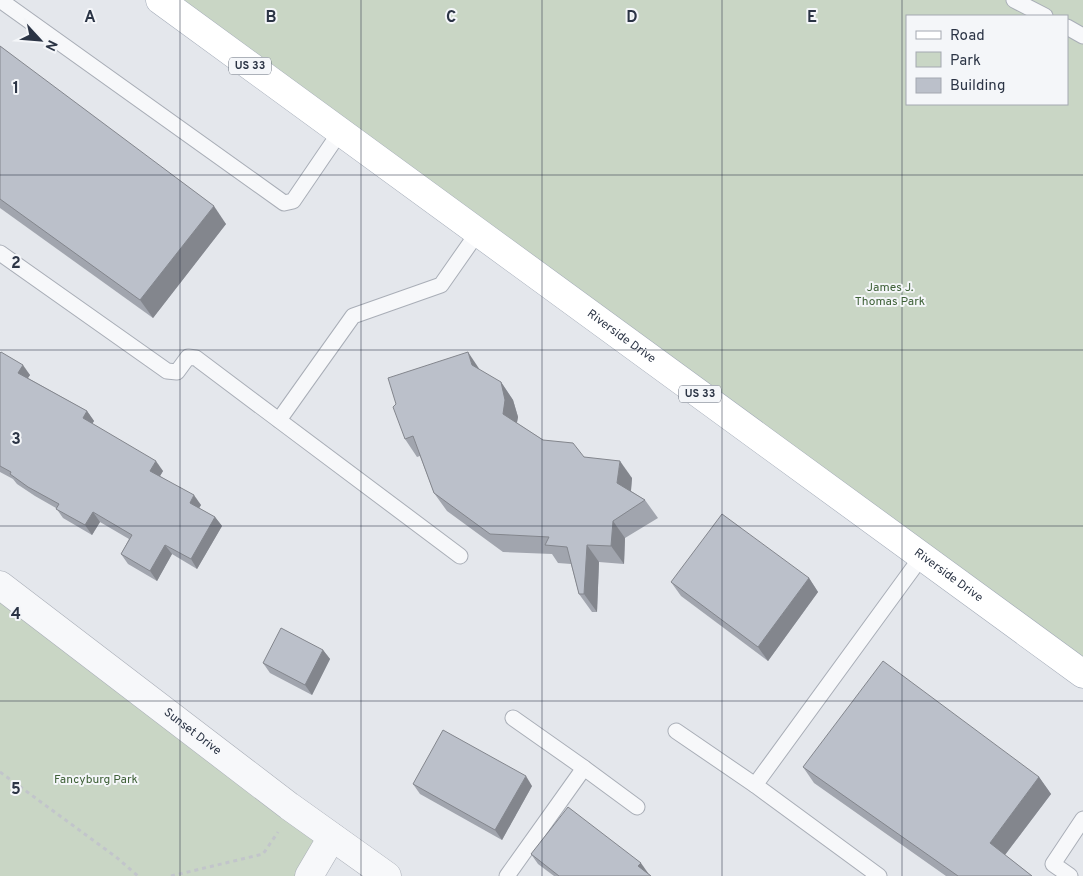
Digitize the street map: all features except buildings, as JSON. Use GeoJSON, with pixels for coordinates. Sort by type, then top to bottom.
{"type":"FeatureCollection","features":[{"type":"Feature","properties":{"kind":"main road","name":"Riverside Drive"},"geometry":{"type":"LineString","coordinates":[[160,0],[1083,674]]}},
{"type":"Feature","properties":{"kind":"street","name":"Sunset Drive"},"geometry":{"type":"LineString","coordinates":[[0,585],[332,837],[387,876]]}},
{"type":"Feature","properties":{"kind":"street"},"geometry":{"type":"LineString","coordinates":[[309,876],[332,837]]}},
{"type":"Feature","properties":{"kind":"lane"},"geometry":{"type":"LineString","coordinates":[[0,0],[284,203],[293,201],[340,132]]}},
{"type":"Feature","properties":{"kind":"lane"},"geometry":{"type":"LineString","coordinates":[[1014,0],[1043,15]]}},
{"type":"Feature","properties":{"kind":"lane"},"geometry":{"type":"LineString","coordinates":[[1068,28],[1083,36]]}},
{"type":"Feature","properties":{"kind":"lane"},"geometry":{"type":"LineString","coordinates":[[279,420],[353,316],[441,285],[478,232]]}},
{"type":"Feature","properties":{"kind":"lane"},"geometry":{"type":"LineString","coordinates":[[0,253],[167,371],[177,372],[188,357],[196,358],[460,556]]}},
{"type":"Feature","properties":{"kind":"lane"},"geometry":{"type":"LineString","coordinates":[[755,785],[922,556]]}},
{"type":"Feature","properties":{"kind":"lane"},"geometry":{"type":"LineString","coordinates":[[513,718],[637,807]]}},
{"type":"Feature","properties":{"kind":"lane"},"geometry":{"type":"LineString","coordinates":[[676,731],[755,785],[879,876]]}},
{"type":"Feature","properties":{"kind":"lane"},"geometry":{"type":"LineString","coordinates":[[507,876],[584,768]]}},
{"type":"Feature","properties":{"kind":"lane"},"geometry":{"type":"LineString","coordinates":[[1070,876],[1054,864],[1083,819]]}},
{"type":"Feature","properties":{"kind":"path"},"geometry":{"type":"LineString","coordinates":[[0,772],[116,857],[138,876]]}},
{"type":"Feature","properties":{"kind":"path"},"geometry":{"type":"LineString","coordinates":[[171,876],[263,854],[280,829]]}},
{"type":"Feature","properties":{"kind":"green space","name":"James J. Thomas Park"},"geometry":{"type":"Polygon","coordinates":[[[160,0],[1083,0],[1083,674],[160,0]]]}},
{"type":"Feature","properties":{"kind":"green space","name":"Fancyburg Park"},"geometry":{"type":"Polygon","coordinates":[[[0,585],[332,837],[309,876],[0,876],[0,585]]]}}]}
